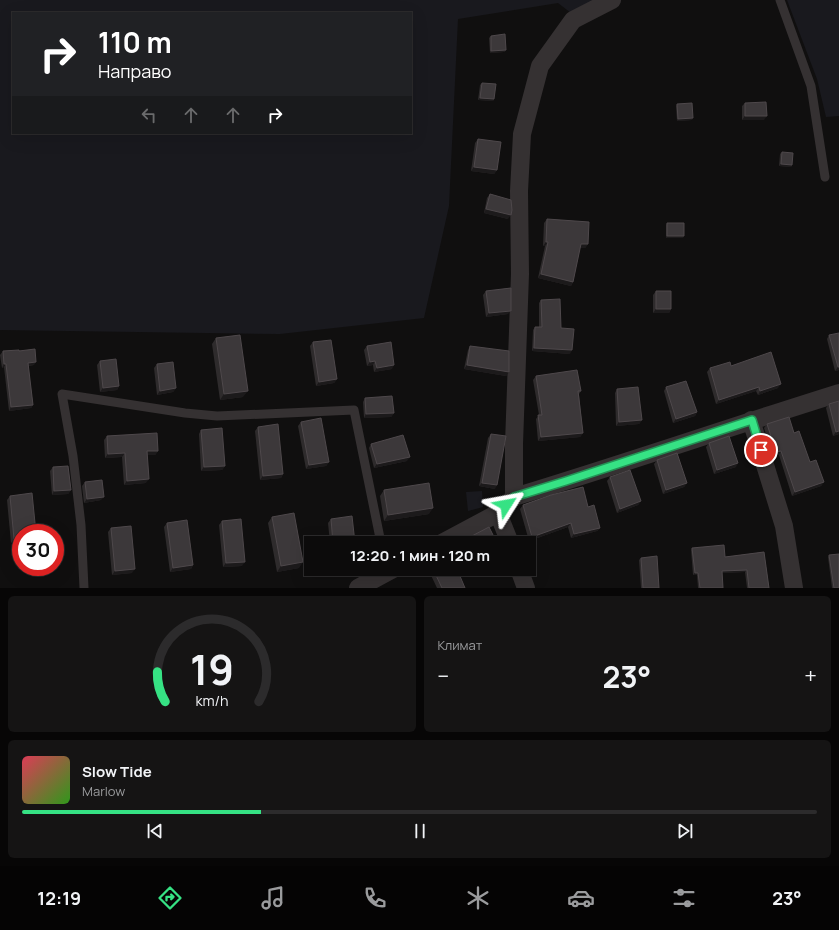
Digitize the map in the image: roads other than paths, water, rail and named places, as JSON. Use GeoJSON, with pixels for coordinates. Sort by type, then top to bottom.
{"type":"FeatureCollection","features":[{"type":"Feature","properties":{"kind":"street"},"geometry":{"type":"LineString","coordinates":[[514,497],[514,444],[520,274],[519,190],[522,134],[540,66],[573,20],[612,0]]}},
{"type":"Feature","properties":{"kind":"street"},"geometry":{"type":"LineString","coordinates":[[455,536],[498,513],[514,497],[839,393]]}},
{"type":"Feature","properties":{"kind":"street"},"geometry":{"type":"LineString","coordinates":[[752,420],[784,526],[794,588]]}},
{"type":"Feature","properties":{"kind":"street"},"geometry":{"type":"LineString","coordinates":[[498,513],[507,536]]}},
{"type":"Feature","properties":{"kind":"street"},"geometry":{"type":"LineString","coordinates":[[358,588],[379,576]]}},
{"type":"Feature","properties":{"kind":"street"},"geometry":{"type":"LineString","coordinates":[[522,576],[526,588]]}},
{"type":"Feature","properties":{"kind":"lane"},"geometry":{"type":"LineString","coordinates":[[780,0],[811,86],[825,177]]}},
{"type":"Feature","properties":{"kind":"lane"},"geometry":{"type":"LineString","coordinates":[[84,588],[81,525],[73,456],[62,394],[186,413],[217,416],[354,410],[380,536]]}}]}
